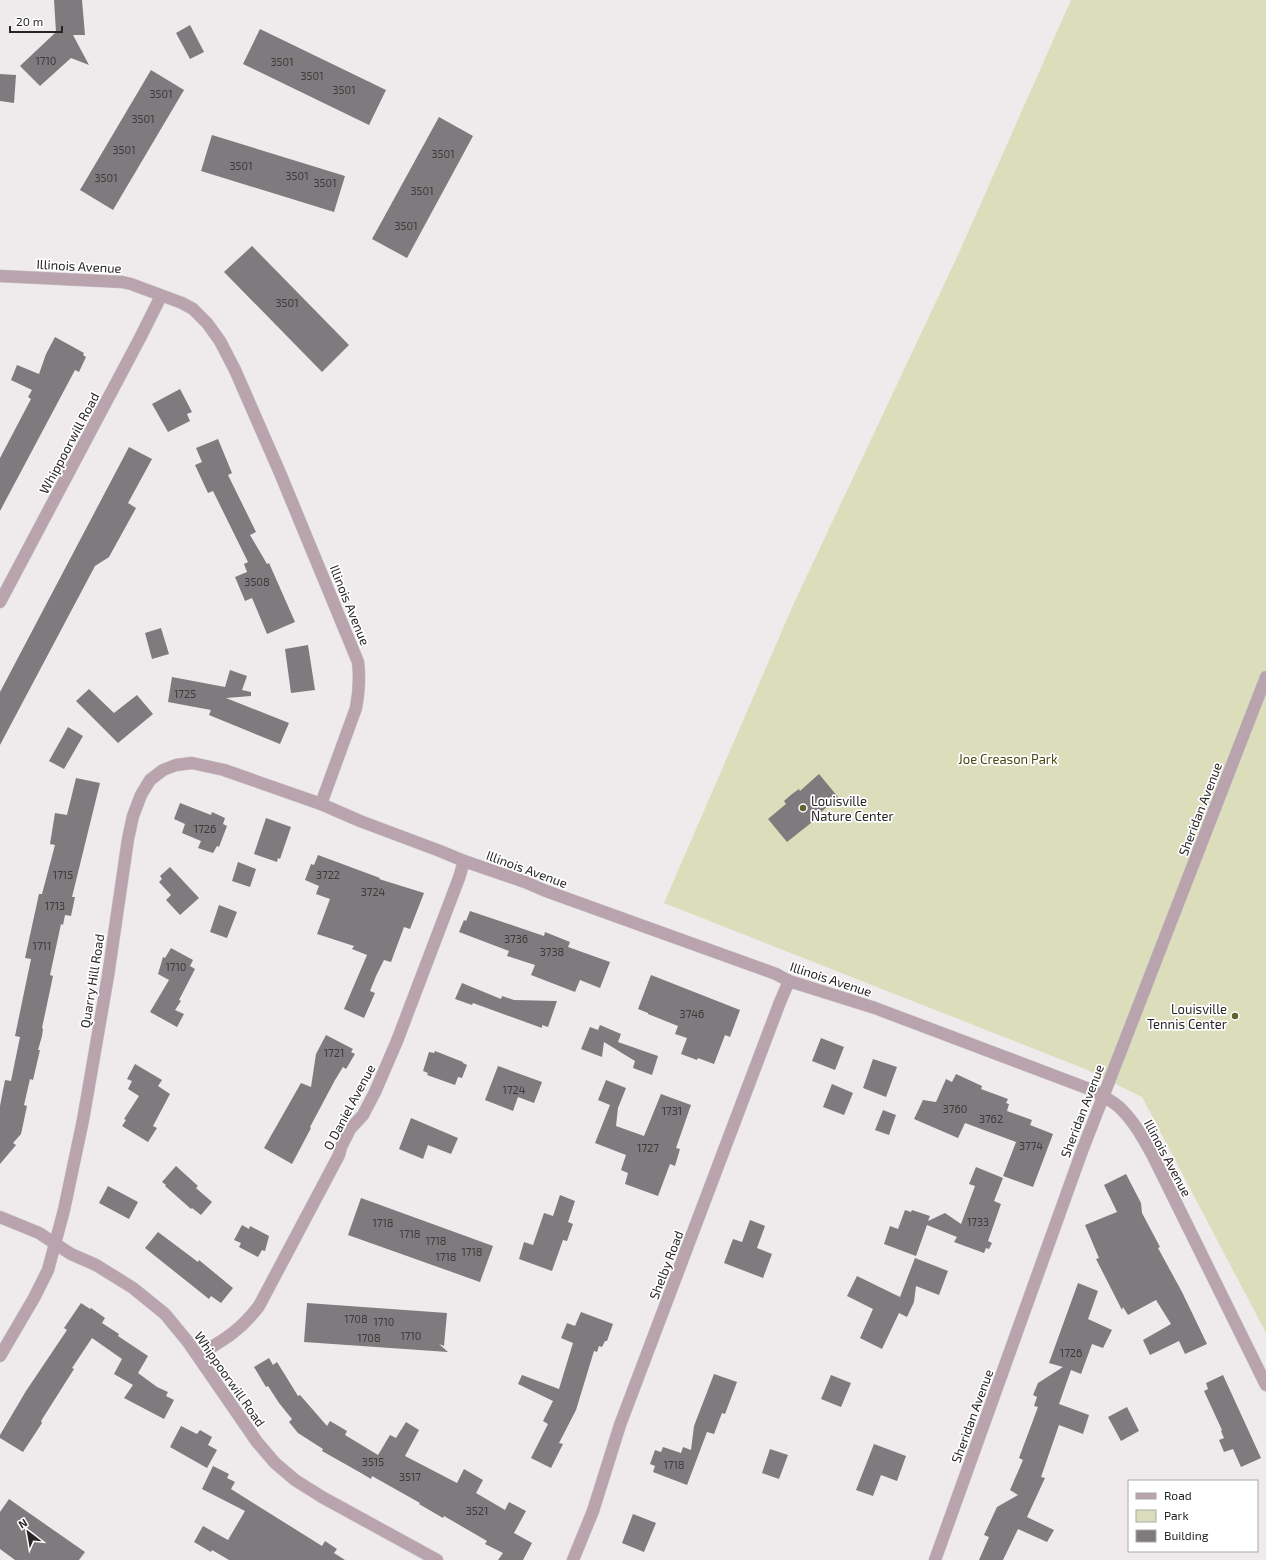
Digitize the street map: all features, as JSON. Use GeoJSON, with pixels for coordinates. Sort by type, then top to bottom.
{"type":"FeatureCollection","features":[{"type":"Feature","properties":{"kind":"street","name":"Illinois Avenue"},"geometry":{"type":"LineString","coordinates":[[0,276],[122,282],[131,284],[182,303],[193,309],[207,323],[220,341],[238,377],[280,473],[352,644],[358,662],[360,677],[356,708],[321,804],[360,821],[464,861],[741,961],[776,974],[789,981],[876,1008],[1061,1077],[1103,1096],[1118,1106],[1131,1120],[1154,1156],[1266,1384]]}},
{"type":"Feature","properties":{"kind":"street","name":"Whippoorwill Road"},"geometry":{"type":"LineString","coordinates":[[0,602],[161,296]]}},
{"type":"Feature","properties":{"kind":"street","name":"Sheridan Avenue"},"geometry":{"type":"LineString","coordinates":[[935,1560],[1082,1151],[1266,676]]}},
{"type":"Feature","properties":{"kind":"street","name":"Quarry Hill Road"},"geometry":{"type":"LineString","coordinates":[[0,1356],[34,1298],[48,1270],[64,1210],[83,1120],[108,976],[128,839],[133,816],[141,795],[150,780],[163,770],[176,765],[192,763],[224,770],[321,804]]}},
{"type":"Feature","properties":{"kind":"street","name":"O Daniel Avenue"},"geometry":{"type":"LineString","coordinates":[[198,1355],[240,1328],[249,1320],[259,1306],[339,1155],[341,1147],[350,1129],[363,1115],[398,1041],[460,878],[464,861]]}},
{"type":"Feature","properties":{"kind":"street","name":"Shelby Road"},"geometry":{"type":"LineString","coordinates":[[573,1560],[593,1511],[620,1425],[789,981]]}},
{"type":"Feature","properties":{"kind":"street","name":"Whippoorwill Road"},"geometry":{"type":"LineString","coordinates":[[0,1217],[39,1232],[71,1254],[96,1265],[133,1288],[165,1314],[198,1355],[257,1442],[280,1468],[295,1480],[322,1497],[437,1560]]}},
{"type":"Feature","properties":{"kind":"green space","name":"Joe Creason Park"},"geometry":{"type":"Polygon","coordinates":[[[1071,0],[1266,0],[1266,1333],[1142,1097],[1085,1069],[664,903],[794,603],[958,255],[1071,0]]]}},
{"type":"Feature","properties":{"kind":"building"},"geometry":{"type":"Polygon","coordinates":[[[54,0],[82,0],[85,35],[73,35],[89,65],[71,58],[40,86],[20,66],[56,32],[54,0]]]}},
{"type":"Feature","properties":{"kind":"building"},"geometry":{"type":"Polygon","coordinates":[[[190,25],[204,52],[190,59],[176,33],[190,25]]]}},
{"type":"Feature","properties":{"kind":"building"},"geometry":{"type":"Polygon","coordinates":[[[260,29],[386,90],[369,125],[243,64],[260,29]]]}},
{"type":"Feature","properties":{"kind":"building"},"geometry":{"type":"Polygon","coordinates":[[[151,70],[184,90],[113,210],[80,190],[151,70]]]}},
{"type":"Feature","properties":{"kind":"building"},"geometry":{"type":"Polygon","coordinates":[[[0,74],[16,75],[14,103],[0,101],[0,74]]]}},
{"type":"Feature","properties":{"kind":"building"},"geometry":{"type":"Polygon","coordinates":[[[439,117],[473,136],[407,258],[372,239],[439,117]]]}},
{"type":"Feature","properties":{"kind":"building"},"geometry":{"type":"Polygon","coordinates":[[[212,135],[345,176],[334,212],[201,171],[212,135]]]}},
{"type":"Feature","properties":{"kind":"building"},"geometry":{"type":"Polygon","coordinates":[[[252,246],[349,345],[322,372],[224,272],[252,246]]]}},
{"type":"Feature","properties":{"kind":"building"},"geometry":{"type":"Polygon","coordinates":[[[55,337],[84,353],[83,355],[86,357],[79,372],[75,370],[0,511],[0,458],[31,399],[28,397],[32,390],[11,380],[17,365],[39,374],[46,354],[55,337]]]}},
{"type":"Feature","properties":{"kind":"building"},"geometry":{"type":"Polygon","coordinates":[[[180,389],[192,412],[187,414],[190,421],[168,432],[152,404],[180,389]]]}},
{"type":"Feature","properties":{"kind":"building"},"geometry":{"type":"Polygon","coordinates":[[[218,439],[232,473],[228,475],[256,532],[250,535],[267,564],[269,563],[295,622],[267,634],[252,598],[245,601],[235,577],[247,572],[244,564],[248,562],[213,491],[208,493],[195,465],[202,462],[196,448],[218,439]]]}},
{"type":"Feature","properties":{"kind":"building"},"geometry":{"type":"Polygon","coordinates":[[[129,447],[152,459],[128,503],[136,508],[109,557],[95,566],[0,745],[0,692],[129,447]]]}},
{"type":"Feature","properties":{"kind":"building"},"geometry":{"type":"Polygon","coordinates":[[[161,628],[169,654],[152,659],[145,633],[161,628]]]}},
{"type":"Feature","properties":{"kind":"building"},"geometry":{"type":"Polygon","coordinates":[[[308,645],[315,690],[291,693],[285,649],[308,645]]]}},
{"type":"Feature","properties":{"kind":"building"},"geometry":{"type":"Polygon","coordinates":[[[230,670],[247,676],[242,690],[251,692],[251,696],[226,698],[289,723],[280,744],[209,715],[211,710],[168,702],[172,677],[225,687],[230,670]]]}},
{"type":"Feature","properties":{"kind":"building"},"geometry":{"type":"Polygon","coordinates":[[[89,689],[114,713],[137,695],[153,714],[118,743],[76,701],[89,689]]]}},
{"type":"Feature","properties":{"kind":"building"},"geometry":{"type":"Polygon","coordinates":[[[68,727],[83,736],[64,769],[49,761],[68,727]]]}},
{"type":"Feature","properties":{"kind":"building","name":"Louisville Nature Center"},"geometry":{"type":"Polygon","coordinates":[[[819,774],[838,797],[820,813],[821,815],[787,842],[768,819],[786,804],[784,801],[799,789],[800,791],[819,774]]]}},
{"type":"Feature","properties":{"kind":"building"},"geometry":{"type":"Polygon","coordinates":[[[76,778],[100,783],[72,897],[75,897],[71,916],[65,915],[63,925],[61,924],[50,975],[53,976],[38,1050],[40,1050],[33,1080],[30,1079],[24,1105],[27,1106],[21,1134],[13,1143],[16,1145],[0,1164],[0,1106],[5,1080],[11,1081],[20,1037],[15,1036],[31,959],[25,958],[39,894],[42,894],[55,845],[50,844],[55,813],[67,815],[76,778]]]}},
{"type":"Feature","properties":{"kind":"building"},"geometry":{"type":"Polygon","coordinates":[[[180,803],[211,815],[212,812],[225,818],[223,824],[227,826],[219,847],[217,846],[213,853],[198,848],[201,841],[182,833],[185,824],[174,819],[180,803]]]}},
{"type":"Feature","properties":{"kind":"building"},"geometry":{"type":"Polygon","coordinates":[[[266,818],[291,827],[280,859],[278,858],[277,862],[254,854],[266,818]]]}},
{"type":"Feature","properties":{"kind":"building"},"geometry":{"type":"Polygon","coordinates":[[[318,855],[380,878],[379,879],[424,893],[410,929],[404,927],[391,962],[384,960],[376,976],[370,991],[375,993],[364,1018],[344,1009],[367,955],[352,949],[354,946],[317,934],[330,899],[316,894],[319,886],[305,880],[311,864],[314,865],[318,855]]]}},
{"type":"Feature","properties":{"kind":"building"},"geometry":{"type":"Polygon","coordinates":[[[238,862],[256,869],[250,887],[232,881],[238,862]]]}},
{"type":"Feature","properties":{"kind":"building"},"geometry":{"type":"Polygon","coordinates":[[[170,867],[199,898],[180,915],[166,900],[171,895],[159,882],[162,879],[160,876],[170,867]]]}},
{"type":"Feature","properties":{"kind":"building"},"geometry":{"type":"Polygon","coordinates":[[[219,905],[237,912],[227,938],[210,932],[219,905]]]}},
{"type":"Feature","properties":{"kind":"building"},"geometry":{"type":"Polygon","coordinates":[[[470,911],[544,936],[545,932],[570,942],[568,947],[610,962],[600,988],[580,980],[575,992],[531,975],[535,965],[507,956],[509,951],[459,932],[470,911]]]}},
{"type":"Feature","properties":{"kind":"building"},"geometry":{"type":"Polygon","coordinates":[[[171,948],[193,960],[190,966],[195,969],[179,1000],[181,1001],[175,1010],[184,1014],[177,1027],[150,1012],[169,980],[158,974],[163,957],[165,958],[171,948]]]}},
{"type":"Feature","properties":{"kind":"building"},"geometry":{"type":"Polygon","coordinates":[[[651,975],[740,1010],[730,1037],[725,1035],[714,1064],[681,1054],[687,1038],[675,1034],[678,1026],[638,1009],[651,975]]]}},
{"type":"Feature","properties":{"kind":"building"},"geometry":{"type":"Polygon","coordinates":[[[462,983],[501,999],[502,996],[514,1000],[557,1001],[548,1027],[542,1025],[542,1028],[473,1003],[472,1005],[455,999],[462,983]]]}},
{"type":"Feature","properties":{"kind":"building"},"geometry":{"type":"Polygon","coordinates":[[[600,1025],[621,1034],[618,1042],[658,1056],[652,1075],[633,1068],[635,1061],[604,1042],[602,1057],[581,1049],[590,1027],[598,1030],[600,1025]]]}},
{"type":"Feature","properties":{"kind":"building"},"geometry":{"type":"Polygon","coordinates":[[[326,1035],[353,1049],[351,1052],[355,1054],[346,1069],[343,1067],[335,1080],[292,1164],[264,1148],[301,1083],[311,1087],[316,1054],[326,1035]]]}},
{"type":"Feature","properties":{"kind":"building"},"geometry":{"type":"Polygon","coordinates":[[[821,1038],[844,1047],[835,1070],[812,1061],[821,1038]]]}},
{"type":"Feature","properties":{"kind":"building"},"geometry":{"type":"Polygon","coordinates":[[[435,1051],[467,1065],[462,1078],[458,1077],[455,1085],[427,1075],[428,1073],[423,1071],[429,1052],[434,1053],[435,1051]]]}},
{"type":"Feature","properties":{"kind":"building"},"geometry":{"type":"Polygon","coordinates":[[[873,1059],[897,1067],[886,1097],[863,1088],[873,1059]]]}},
{"type":"Feature","properties":{"kind":"building"},"geometry":{"type":"Polygon","coordinates":[[[135,1064],[162,1080],[158,1086],[170,1094],[153,1126],[157,1128],[148,1142],[122,1126],[126,1120],[124,1119],[139,1096],[128,1089],[132,1081],[127,1079],[135,1064]]]}},
{"type":"Feature","properties":{"kind":"building"},"geometry":{"type":"Polygon","coordinates":[[[498,1066],[542,1082],[534,1103],[518,1097],[513,1111],[485,1100],[498,1066]]]}},
{"type":"Feature","properties":{"kind":"building"},"geometry":{"type":"Polygon","coordinates":[[[956,1074],[982,1086],[981,1089],[1008,1099],[1006,1103],[1009,1104],[1007,1111],[1032,1120],[1030,1125],[1053,1134],[1033,1187],[1003,1176],[1016,1142],[965,1123],[958,1138],[914,1119],[923,1100],[936,1102],[946,1079],[952,1082],[956,1074]]]}},
{"type":"Feature","properties":{"kind":"building"},"geometry":{"type":"Polygon","coordinates":[[[606,1080],[626,1088],[618,1108],[616,1126],[644,1136],[661,1094],[691,1105],[676,1148],[680,1149],[675,1166],[670,1164],[658,1196],[625,1184],[628,1173],[621,1170],[626,1155],[595,1143],[610,1105],[598,1100],[606,1080]]]}},
{"type":"Feature","properties":{"kind":"building"},"geometry":{"type":"Polygon","coordinates":[[[832,1084],[853,1093],[844,1115],[823,1107],[832,1084]]]}},
{"type":"Feature","properties":{"kind":"building"},"geometry":{"type":"Polygon","coordinates":[[[883,1110],[896,1115],[889,1135],[875,1130],[883,1110]]]}},
{"type":"Feature","properties":{"kind":"building"},"geometry":{"type":"Polygon","coordinates":[[[411,1118],[458,1138],[451,1154],[428,1145],[423,1159],[399,1149],[411,1118]]]}},
{"type":"Feature","properties":{"kind":"building"},"geometry":{"type":"Polygon","coordinates":[[[176,1166],[198,1186],[196,1188],[212,1202],[201,1215],[192,1208],[191,1209],[162,1182],[176,1166]]]}},
{"type":"Feature","properties":{"kind":"building"},"geometry":{"type":"Polygon","coordinates":[[[976,1167],[1003,1178],[994,1201],[1001,1204],[988,1241],[992,1243],[989,1249],[986,1248],[984,1253],[954,1242],[957,1237],[927,1225],[916,1256],[884,1244],[890,1226],[898,1229],[905,1210],[911,1212],[912,1210],[930,1216],[928,1221],[945,1213],[961,1224],[975,1186],[969,1184],[976,1167]]]}},
{"type":"Feature","properties":{"kind":"building"},"geometry":{"type":"Polygon","coordinates":[[[1126,1174],[1141,1203],[1142,1213],[1160,1247],[1158,1248],[1182,1292],[1207,1344],[1185,1354],[1179,1341],[1150,1355],[1143,1340],[1171,1324],[1156,1300],[1128,1315],[1123,1307],[1122,1310],[1096,1259],[1099,1258],[1085,1225],[1117,1212],[1104,1185],[1126,1174]]]}},
{"type":"Feature","properties":{"kind":"building"},"geometry":{"type":"Polygon","coordinates":[[[108,1186],[138,1202],[129,1219],[99,1203],[108,1186]]]}},
{"type":"Feature","properties":{"kind":"building"},"geometry":{"type":"Polygon","coordinates":[[[560,1195],[575,1201],[568,1222],[573,1224],[567,1241],[563,1240],[552,1271],[519,1259],[524,1242],[533,1245],[544,1213],[553,1216],[560,1195]]]}},
{"type":"Feature","properties":{"kind":"building"},"geometry":{"type":"Polygon","coordinates":[[[361,1198],[493,1246],[480,1282],[348,1235],[361,1198]]]}},
{"type":"Feature","properties":{"kind":"building"},"geometry":{"type":"Polygon","coordinates":[[[750,1220],[765,1226],[757,1248],[772,1254],[763,1278],[724,1263],[733,1239],[742,1242],[750,1220]]]}},
{"type":"Feature","properties":{"kind":"building"},"geometry":{"type":"Polygon","coordinates":[[[242,1225],[249,1229],[250,1226],[269,1236],[265,1251],[262,1250],[258,1257],[239,1247],[241,1243],[234,1240],[242,1225]]]}},
{"type":"Feature","properties":{"kind":"building"},"geometry":{"type":"Polygon","coordinates":[[[158,1232],[198,1262],[199,1260],[233,1288],[221,1303],[211,1296],[209,1299],[145,1248],[158,1232]]]}},
{"type":"Feature","properties":{"kind":"building"},"geometry":{"type":"Polygon","coordinates":[[[915,1258],[948,1271],[939,1295],[916,1286],[914,1302],[907,1317],[899,1313],[882,1349],[860,1338],[873,1309],[847,1296],[857,1276],[900,1297],[915,1258]]]}},
{"type":"Feature","properties":{"kind":"building"},"geometry":{"type":"Polygon","coordinates":[[[1078,1283],[1098,1291],[1088,1319],[1112,1330],[1103,1348],[1092,1344],[1081,1374],[1071,1370],[1059,1404],[1089,1415],[1083,1434],[1059,1425],[1041,1477],[1045,1478],[1027,1517],[1054,1530],[1047,1542],[1018,1529],[1003,1560],[979,1560],[989,1537],[984,1535],[997,1507],[1018,1495],[1010,1490],[1023,1460],[1019,1458],[1038,1407],[1034,1406],[1037,1397],[1033,1395],[1038,1383],[1063,1367],[1049,1363],[1078,1283]]]}},
{"type":"Feature","properties":{"kind":"building"},"geometry":{"type":"Polygon","coordinates":[[[81,1303],[105,1318],[102,1323],[119,1334],[118,1336],[148,1356],[138,1373],[157,1387],[168,1392],[166,1396],[174,1400],[164,1419],[124,1398],[133,1385],[114,1374],[122,1359],[92,1338],[72,1368],[74,1369],[23,1452],[0,1438],[0,1435],[26,1391],[67,1330],[64,1328],[81,1303]]]}},
{"type":"Feature","properties":{"kind":"building"},"geometry":{"type":"Polygon","coordinates":[[[307,1303],[447,1313],[444,1346],[439,1344],[448,1352],[304,1342],[307,1303]]]}},
{"type":"Feature","properties":{"kind":"building"},"geometry":{"type":"Polygon","coordinates":[[[581,1312],[613,1324],[607,1341],[605,1341],[602,1347],[599,1346],[597,1352],[594,1351],[576,1410],[559,1443],[563,1444],[551,1468],[531,1458],[548,1424],[543,1421],[553,1401],[518,1384],[522,1375],[559,1389],[573,1343],[561,1338],[567,1323],[575,1326],[581,1312]]]}},
{"type":"Feature","properties":{"kind":"building"},"geometry":{"type":"Polygon","coordinates":[[[269,1358],[273,1365],[277,1362],[298,1396],[300,1395],[327,1426],[330,1421],[347,1431],[345,1435],[378,1455],[390,1435],[396,1438],[406,1422],[419,1430],[405,1456],[457,1483],[464,1469],[483,1480],[476,1493],[505,1510],[509,1502],[526,1511],[514,1533],[532,1543],[523,1560],[498,1560],[503,1553],[485,1544],[487,1541],[444,1516],[443,1518],[419,1504],[420,1503],[372,1476],[371,1479],[322,1451],[323,1449],[298,1433],[289,1422],[292,1419],[268,1386],[266,1387],[254,1367],[269,1358]]]}},
{"type":"Feature","properties":{"kind":"building"},"geometry":{"type":"Polygon","coordinates":[[[714,1374],[737,1382],[725,1414],[722,1413],[714,1434],[707,1432],[687,1485],[653,1472],[655,1466],[650,1464],[655,1450],[661,1452],[663,1447],[681,1453],[683,1447],[691,1450],[694,1426],[714,1374]]]}},
{"type":"Feature","properties":{"kind":"building"},"geometry":{"type":"Polygon","coordinates":[[[831,1375],[851,1383],[841,1407],[821,1399],[831,1375]]]}},
{"type":"Feature","properties":{"kind":"building"},"geometry":{"type":"Polygon","coordinates":[[[1223,1375],[1261,1458],[1241,1467],[1233,1449],[1224,1452],[1219,1440],[1224,1438],[1221,1431],[1222,1430],[1204,1391],[1208,1389],[1206,1383],[1223,1375]]]}},
{"type":"Feature","properties":{"kind":"building"},"geometry":{"type":"Polygon","coordinates":[[[1127,1407],[1139,1431],[1121,1441],[1108,1417],[1127,1407]]]}},
{"type":"Feature","properties":{"kind":"building"},"geometry":{"type":"Polygon","coordinates":[[[181,1426],[197,1434],[200,1430],[212,1437],[208,1445],[217,1450],[207,1468],[170,1447],[181,1426]]]}},
{"type":"Feature","properties":{"kind":"building"},"geometry":{"type":"Polygon","coordinates":[[[874,1444],[906,1456],[897,1481],[881,1475],[873,1496],[856,1490],[874,1444]]]}},
{"type":"Feature","properties":{"kind":"building"},"geometry":{"type":"Polygon","coordinates":[[[770,1449],[788,1455],[779,1479],[762,1473],[770,1449]]]}},
{"type":"Feature","properties":{"kind":"building"},"geometry":{"type":"Polygon","coordinates":[[[213,1466],[229,1474],[227,1478],[235,1482],[231,1489],[322,1546],[325,1541],[337,1549],[334,1553],[345,1560],[229,1560],[194,1542],[203,1526],[228,1540],[245,1511],[202,1489],[213,1466]]]}},
{"type":"Feature","properties":{"kind":"building"},"geometry":{"type":"Polygon","coordinates":[[[9,1499],[85,1552],[79,1560],[15,1560],[0,1549],[0,1512],[9,1499]]]}},
{"type":"Feature","properties":{"kind":"building"},"geometry":{"type":"Polygon","coordinates":[[[633,1514],[656,1523],[644,1552],[622,1543],[633,1514]]]}},
{"type":"Feature","properties":{"kind":"place","name":"Louisville Nature Center"},"geometry":{"type":"Point","coordinates":[803,808]}},
{"type":"Feature","properties":{"kind":"place","name":"Louisville Tennis Center"},"geometry":{"type":"Point","coordinates":[1235,1016]}}]}
